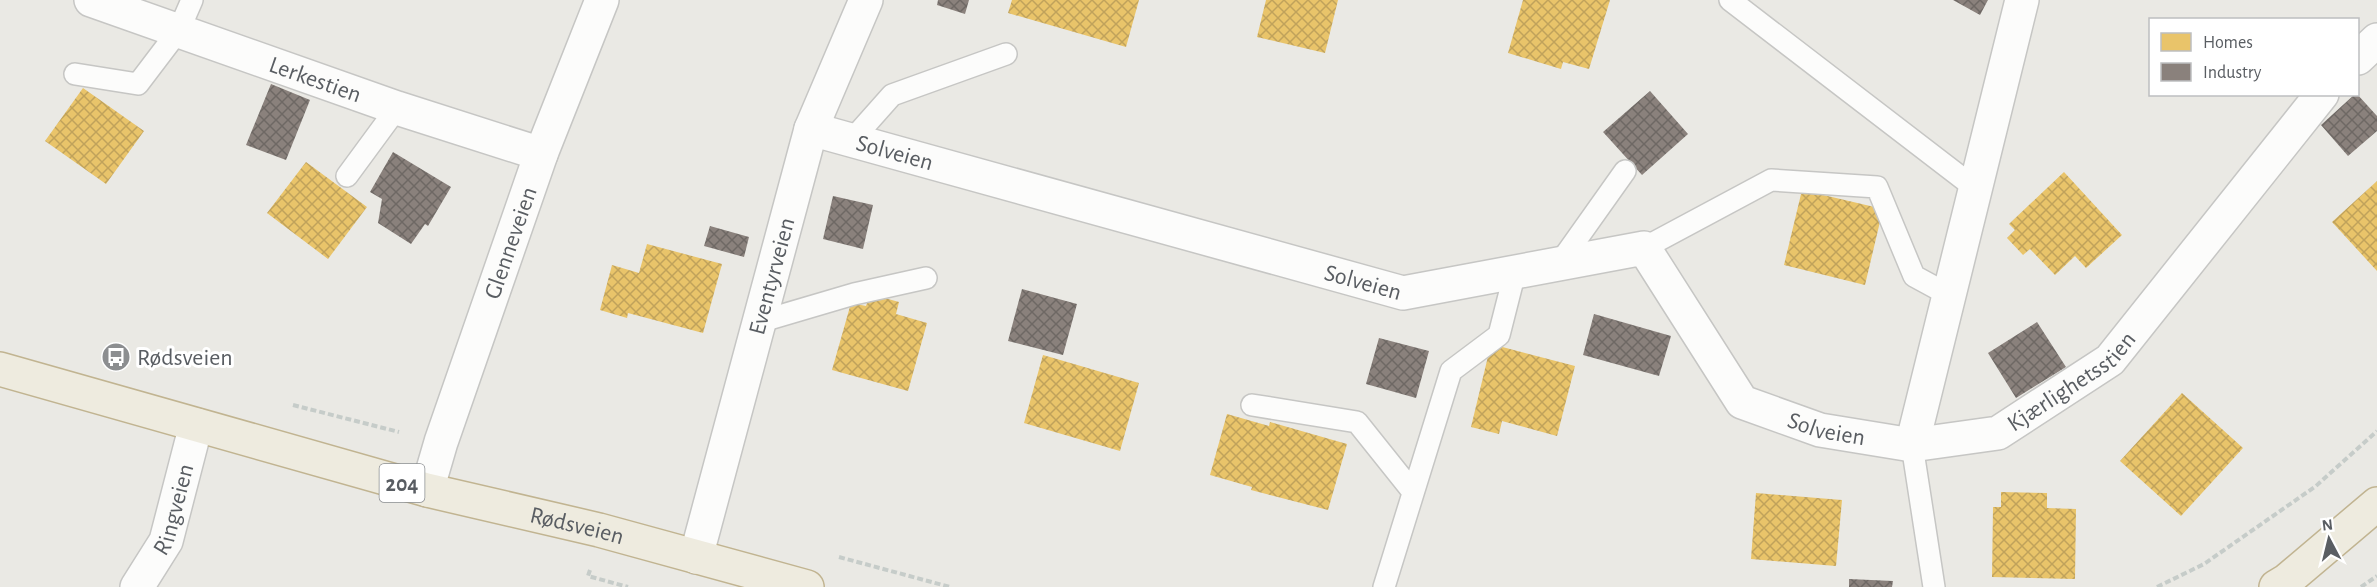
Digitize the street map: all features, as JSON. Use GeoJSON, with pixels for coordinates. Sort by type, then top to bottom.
{"type":"FeatureCollection","features":[{"type":"Feature","properties":{"kind":"highway","name":"Rødsveien"},"geometry":{"type":"LineString","coordinates":[[0,369],[427,490],[599,530],[807,587]]}},
{"type":"Feature","properties":{"kind":"highway"},"geometry":{"type":"LineString","coordinates":[[2276,587],[2377,504]]}},
{"type":"Feature","properties":{"kind":"street","name":"Lerkestien"},"geometry":{"type":"LineString","coordinates":[[92,0],[397,108],[541,154]]}},
{"type":"Feature","properties":{"kind":"street","name":"Glenneveien"},"geometry":{"type":"LineString","coordinates":[[427,490],[441,442],[541,154],[602,0]]}},
{"type":"Feature","properties":{"kind":"street","name":"Eventyrveien"},"geometry":{"type":"LineString","coordinates":[[696,557],[811,129],[866,0]]}},
{"type":"Feature","properties":{"kind":"street"},"geometry":{"type":"LineString","coordinates":[[1912,445],[2022,0]]}},
{"type":"Feature","properties":{"kind":"street"},"geometry":{"type":"LineString","coordinates":[[2359,57],[2377,40]]}},
{"type":"Feature","properties":{"kind":"street","name":"Kjærlighetsstien"},"geometry":{"type":"LineString","coordinates":[[1912,445],[1998,433],[2110,360],[2320,96]]}},
{"type":"Feature","properties":{"kind":"street","name":"Solveien"},"geometry":{"type":"LineString","coordinates":[[811,129],[1403,293],[1644,248],[1742,402],[1821,430],[1912,445]]}},
{"type":"Feature","properties":{"kind":"street","name":"Ringveien"},"geometry":{"type":"LineString","coordinates":[[137,587],[166,541],[196,425]]}},
{"type":"Feature","properties":{"kind":"lane"},"geometry":{"type":"LineString","coordinates":[[75,74],[138,84],[179,30],[192,0]]}},
{"type":"Feature","properties":{"kind":"lane"},"geometry":{"type":"LineString","coordinates":[[1730,0],[1975,188]]}},
{"type":"Feature","properties":{"kind":"lane"},"geometry":{"type":"LineString","coordinates":[[852,140],[892,95],[1006,54]]}},
{"type":"Feature","properties":{"kind":"lane"},"geometry":{"type":"LineString","coordinates":[[347,176],[397,108]]}},
{"type":"Feature","properties":{"kind":"lane"},"geometry":{"type":"LineString","coordinates":[[1558,264],[1625,171]]}},
{"type":"Feature","properties":{"kind":"lane"},"geometry":{"type":"LineString","coordinates":[[1644,248],[1771,180],[1877,187],[1914,276],[1949,295]]}},
{"type":"Feature","properties":{"kind":"lane"},"geometry":{"type":"LineString","coordinates":[[1383,587],[1451,371],[1499,334],[1515,272]]}},
{"type":"Feature","properties":{"kind":"lane"},"geometry":{"type":"LineString","coordinates":[[759,322],[854,294],[926,278]]}},
{"type":"Feature","properties":{"kind":"lane"},"geometry":{"type":"LineString","coordinates":[[1252,405],[1357,422],[1413,492]]}},
{"type":"Feature","properties":{"kind":"lane"},"geometry":{"type":"LineString","coordinates":[[1912,445],[1934,587]]}},
{"type":"Feature","properties":{"kind":"path"},"geometry":{"type":"LineString","coordinates":[[2157,587],[2204,564],[2316,486],[2377,431]]}},
{"type":"Feature","properties":{"kind":"path"},"geometry":{"type":"LineString","coordinates":[[2361,587],[2377,576]]}},
{"type":"Feature","properties":{"kind":"building: Homes"},"geometry":{"type":"Polygon","coordinates":[[[1012,0],[1139,0],[1126,47],[1008,13],[1012,0]]]}},
{"type":"Feature","properties":{"kind":"building: Homes"},"geometry":{"type":"Polygon","coordinates":[[[1266,0],[1338,0],[1325,53],[1257,37],[1266,0]]]}},
{"type":"Feature","properties":{"kind":"building: Homes"},"geometry":{"type":"Polygon","coordinates":[[[1523,0],[1610,0],[1589,69],[1563,62],[1561,69],[1508,53],[1523,0]]]}},
{"type":"Feature","properties":{"kind":"building: Homes"},"geometry":{"type":"Polygon","coordinates":[[[83,88],[144,131],[106,184],[45,141],[83,88]]]}},
{"type":"Feature","properties":{"kind":"building: Homes"},"geometry":{"type":"Polygon","coordinates":[[[306,162],[367,207],[328,259],[267,213],[306,162]]]}},
{"type":"Feature","properties":{"kind":"building: Homes"},"geometry":{"type":"Polygon","coordinates":[[[2064,172],[2122,235],[2086,268],[2075,256],[2055,275],[2030,249],[2023,255],[2007,238],[2015,230],[2009,224],[2064,172]]]}},
{"type":"Feature","properties":{"kind":"building: Homes"},"geometry":{"type":"Polygon","coordinates":[[[2377,181],[2377,271],[2332,222],[2377,181]]]}},
{"type":"Feature","properties":{"kind":"building: Homes"},"geometry":{"type":"Polygon","coordinates":[[[1802,190],[1883,209],[1865,285],[1784,265],[1802,190]]]}},
{"type":"Feature","properties":{"kind":"building: Homes"},"geometry":{"type":"Polygon","coordinates":[[[647,244],[722,264],[703,333],[628,313],[627,318],[600,310],[612,265],[639,273],[647,244]]]}},
{"type":"Feature","properties":{"kind":"building: Homes"},"geometry":{"type":"Polygon","coordinates":[[[870,294],[899,302],[896,314],[927,323],[908,391],[832,370],[851,303],[866,306],[870,294]]]}},
{"type":"Feature","properties":{"kind":"building: Homes"},"geometry":{"type":"Polygon","coordinates":[[[1491,344],[1575,366],[1557,436],[1502,421],[1499,434],[1471,427],[1491,344]]]}},
{"type":"Feature","properties":{"kind":"building: Homes"},"geometry":{"type":"Polygon","coordinates":[[[1043,355],[1139,383],[1120,451],[1024,423],[1043,355]]]}},
{"type":"Feature","properties":{"kind":"building: Homes"},"geometry":{"type":"Polygon","coordinates":[[[2182,393],[2243,448],[2181,516],[2120,461],[2182,393]]]}},
{"type":"Feature","properties":{"kind":"building: Homes"},"geometry":{"type":"Polygon","coordinates":[[[1227,414],[1269,426],[1270,422],[1347,444],[1328,510],[1251,490],[1252,487],[1210,475],[1227,414]]]}},
{"type":"Feature","properties":{"kind":"building: Homes"},"geometry":{"type":"Polygon","coordinates":[[[2001,492],[2047,493],[2047,508],[2076,509],[2075,579],[1992,577],[1993,507],[2001,507],[2001,492]]]}},
{"type":"Feature","properties":{"kind":"building: Homes"},"geometry":{"type":"Polygon","coordinates":[[[1756,493],[1842,500],[1836,566],[1751,559],[1756,493]]]}},
{"type":"Feature","properties":{"kind":"building: Industry"},"geometry":{"type":"Polygon","coordinates":[[[938,0],[969,0],[965,14],[937,5],[938,0]]]}},
{"type":"Feature","properties":{"kind":"building: Industry"},"geometry":{"type":"Polygon","coordinates":[[[1953,0],[1988,0],[1980,15],[1953,0]]]}},
{"type":"Feature","properties":{"kind":"building: Industry"},"geometry":{"type":"Polygon","coordinates":[[[271,84],[310,100],[286,160],[246,145],[271,84]]]}},
{"type":"Feature","properties":{"kind":"building: Industry"},"geometry":{"type":"Polygon","coordinates":[[[1650,91],[1688,134],[1642,175],[1603,132],[1650,91]]]}},
{"type":"Feature","properties":{"kind":"building: Industry"},"geometry":{"type":"Polygon","coordinates":[[[2353,96],[2359,96],[2377,116],[2377,131],[2348,156],[2321,125],[2353,96]]]}},
{"type":"Feature","properties":{"kind":"building: Industry"},"geometry":{"type":"Polygon","coordinates":[[[393,152],[451,187],[428,226],[425,224],[411,244],[378,223],[382,199],[370,192],[393,152]]]}},
{"type":"Feature","properties":{"kind":"building: Industry"},"geometry":{"type":"Polygon","coordinates":[[[833,196],[873,205],[863,249],[823,239],[833,196]]]}},
{"type":"Feature","properties":{"kind":"building: Industry"},"geometry":{"type":"Polygon","coordinates":[[[710,226],[749,237],[744,257],[704,246],[710,226]]]}},
{"type":"Feature","properties":{"kind":"building: Industry"},"geometry":{"type":"Polygon","coordinates":[[[1022,289],[1077,304],[1063,355],[1008,341],[1022,289]]]}},
{"type":"Feature","properties":{"kind":"building: Industry"},"geometry":{"type":"Polygon","coordinates":[[[1594,314],[1671,336],[1659,376],[1583,355],[1594,314]]]}},
{"type":"Feature","properties":{"kind":"building: Industry"},"geometry":{"type":"Polygon","coordinates":[[[2037,322],[2066,367],[2016,398],[1988,353],[2037,322]]]}},
{"type":"Feature","properties":{"kind":"building: Industry"},"geometry":{"type":"Polygon","coordinates":[[[1379,338],[1429,351],[1416,398],[1366,384],[1379,338]]]}},
{"type":"Feature","properties":{"kind":"building: Industry"},"geometry":{"type":"Polygon","coordinates":[[[1849,579],[1893,581],[1892,587],[1849,587],[1849,579]]]}},
{"type":"Feature","properties":{"kind":"place","name":"Rødsveien"},"geometry":{"type":"Point","coordinates":[116,357]}}]}
